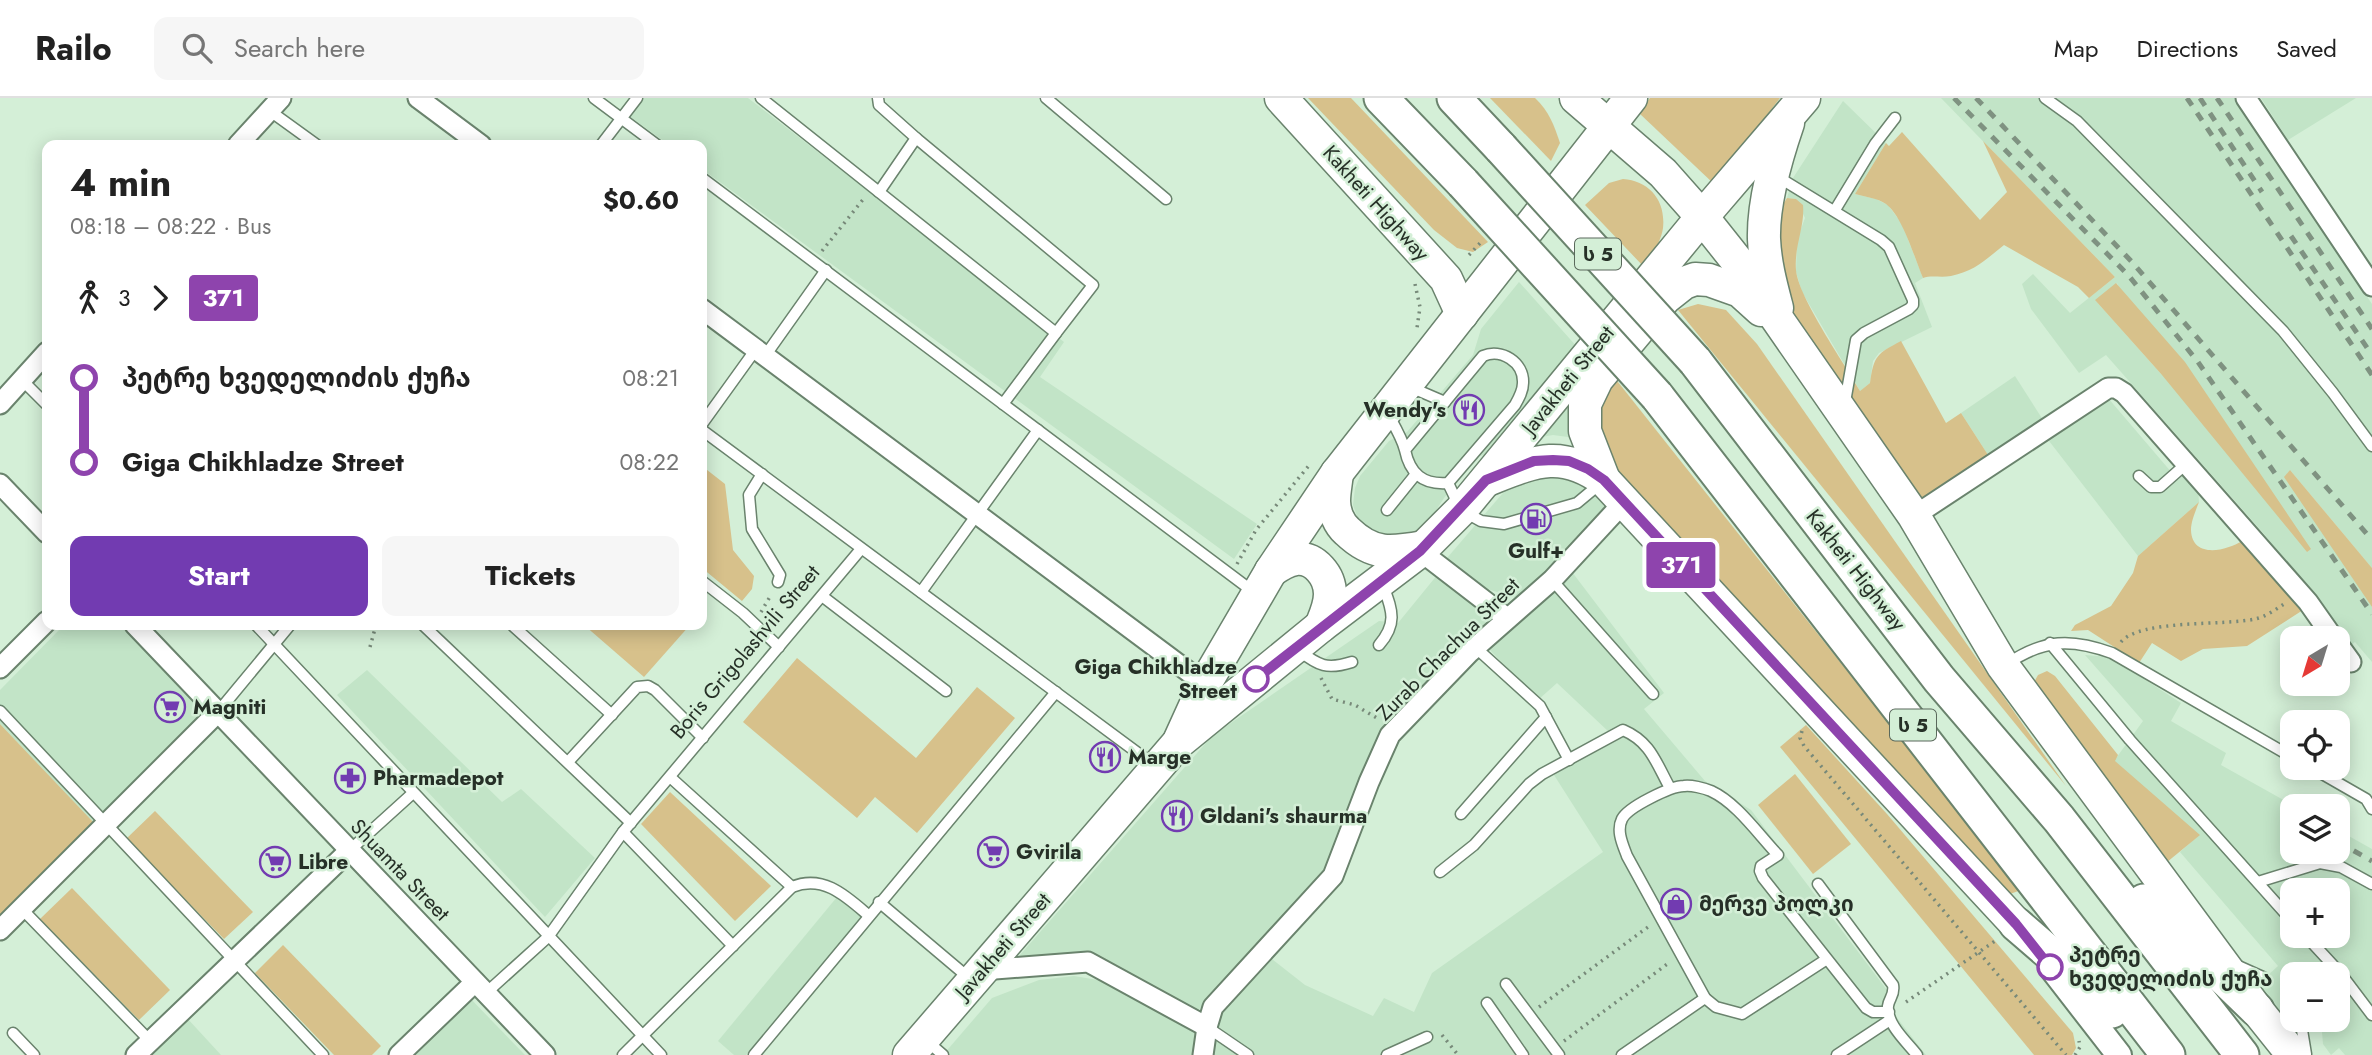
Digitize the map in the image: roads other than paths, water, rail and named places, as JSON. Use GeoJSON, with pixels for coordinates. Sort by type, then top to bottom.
{"type":"FeatureCollection","features":[{"type":"Feature","properties":{"kind":"highway","name":"ს 5"},"geometry":{"type":"LineString","coordinates":[[1381,98],[1463,183],[1657,396],[2168,1055]]}},
{"type":"Feature","properties":{"kind":"highway","name":"Kakheti Highway"},"geometry":{"type":"LineString","coordinates":[[1454,98],[1695,361],[1939,678],[2059,819],[2242,1055]]}},
{"type":"Feature","properties":{"kind":"highway"},"geometry":{"type":"LineString","coordinates":[[2059,819],[2257,1010]]}},
{"type":"Feature","properties":{"kind":"highway"},"geometry":{"type":"LineString","coordinates":[[2008,931],[2097,994],[2150,1055]]}},
{"type":"Feature","properties":{"kind":"main road","name":"Kakheti Highway"},"geometry":{"type":"LineString","coordinates":[[1281,98],[1446,279],[1462,314]]}},
{"type":"Feature","properties":{"kind":"main road"},"geometry":{"type":"LineString","coordinates":[[1576,98],[1663,173],[1737,261],[1914,516],[2004,666],[2293,1055]]}},
{"type":"Feature","properties":{"kind":"main road","name":"Javakheti Street"},"geometry":{"type":"LineString","coordinates":[[1178,742],[1205,684],[1264,583],[1327,464],[1387,410],[1631,98]]}},
{"type":"Feature","properties":{"kind":"main road","name":"Javakheti Street"},"geometry":{"type":"LineString","coordinates":[[925,1049],[977,976],[1178,742],[1321,626],[1422,549],[1455,496],[1486,480],[1702,217],[1798,106]]}},
{"type":"Feature","properties":{"kind":"main road"},"geometry":{"type":"LineString","coordinates":[[1783,330],[1768,275],[1764,237],[1782,142],[1798,106]]}},
{"type":"Feature","properties":{"kind":"main road"},"geometry":{"type":"LineString","coordinates":[[1614,491],[1585,431],[1585,404],[1597,379],[1673,290],[1695,279],[1723,284],[1740,291],[1783,330]]}},
{"type":"Feature","properties":{"kind":"main road"},"geometry":{"type":"LineString","coordinates":[[1486,480],[1534,461],[1569,461],[1588,469],[1614,491],[2008,931]]}},
{"type":"Feature","properties":{"kind":"main road"},"geometry":{"type":"LineString","coordinates":[[1327,464],[1337,517],[1343,528],[1353,537],[1366,547],[1378,551],[1422,549]]}},
{"type":"Feature","properties":{"kind":"main road"},"geometry":{"type":"LineString","coordinates":[[1264,583],[1281,564],[1299,559],[1313,563],[1327,577],[1330,593],[1321,626]]}},
{"type":"Feature","properties":{"kind":"street"},"geometry":{"type":"LineString","coordinates":[[418,98],[474,140]]}},
{"type":"Feature","properties":{"kind":"street"},"geometry":{"type":"LineString","coordinates":[[2246,98],[2372,286]]}},
{"type":"Feature","properties":{"kind":"street"},"geometry":{"type":"LineString","coordinates":[[243,140],[275,104]]}},
{"type":"Feature","properties":{"kind":"street"},"geometry":{"type":"LineString","coordinates":[[707,313],[1205,684]]}},
{"type":"Feature","properties":{"kind":"street"},"geometry":{"type":"LineString","coordinates":[[0,404],[42,358]]}},
{"type":"Feature","properties":{"kind":"street"},"geometry":{"type":"LineString","coordinates":[[1914,516],[2108,388],[2116,388],[2124,393],[2300,593],[2324,626]]}},
{"type":"Feature","properties":{"kind":"street"},"geometry":{"type":"LineString","coordinates":[[0,484],[42,528]]}},
{"type":"Feature","properties":{"kind":"street","name":"Zurab Chachua Street"},"geometry":{"type":"LineString","coordinates":[[1203,1055],[1213,1007],[1333,876],[1390,735],[1475,647],[1552,580],[1614,491]]}},
{"type":"Feature","properties":{"kind":"street"},"geometry":{"type":"LineString","coordinates":[[2217,525],[2220,516],[2218,500]]}},
{"type":"Feature","properties":{"kind":"street"},"geometry":{"type":"LineString","coordinates":[[1422,549],[1507,618]]}},
{"type":"Feature","properties":{"kind":"street"},"geometry":{"type":"LineString","coordinates":[[0,668],[42,626]]}},
{"type":"Feature","properties":{"kind":"street","name":"Shuamta Street"},"geometry":{"type":"LineString","coordinates":[[140,630],[545,1055]]}},
{"type":"Feature","properties":{"kind":"street"},"geometry":{"type":"LineString","coordinates":[[0,930],[218,712]]}},
{"type":"Feature","properties":{"kind":"street"},"geometry":{"type":"LineString","coordinates":[[144,1048],[350,850]]}},
{"type":"Feature","properties":{"kind":"street"},"geometry":{"type":"LineString","coordinates":[[2008,931],[2103,1032],[2119,1055]]}},
{"type":"Feature","properties":{"kind":"street"},"geometry":{"type":"LineString","coordinates":[[977,976],[1088,962],[1207,1027]]}},
{"type":"Feature","properties":{"kind":"street","name":"Boris Grigolashvili Street"},"geometry":{"type":"LineString","coordinates":[[399,1055],[480,987]]}},
{"type":"Feature","properties":{"kind":"street"},"geometry":{"type":"LineString","coordinates":[[2086,1046],[2099,1047],[2103,1032]]}},
{"type":"Feature","properties":{"kind":"lane"},"geometry":{"type":"LineString","coordinates":[[594,98],[650,140]]}},
{"type":"Feature","properties":{"kind":"lane"},"geometry":{"type":"LineString","coordinates":[[605,140],[637,98]]}},
{"type":"Feature","properties":{"kind":"lane"},"geometry":{"type":"LineString","coordinates":[[761,98],[1056,333]]}},
{"type":"Feature","properties":{"kind":"lane"},"geometry":{"type":"LineString","coordinates":[[878,98],[879,105],[916,138],[1093,285],[1003,404]]}},
{"type":"Feature","properties":{"kind":"lane"},"geometry":{"type":"LineString","coordinates":[[1046,98],[1166,199]]}},
{"type":"Feature","properties":{"kind":"lane"},"geometry":{"type":"LineString","coordinates":[[2045,98],[2077,121],[2283,331],[2372,446]]}},
{"type":"Feature","properties":{"kind":"lane"},"geometry":{"type":"LineString","coordinates":[[275,104],[312,140]]}},
{"type":"Feature","properties":{"kind":"lane"},"geometry":{"type":"LineString","coordinates":[[1835,211],[1875,144],[1895,117]]}},
{"type":"Feature","properties":{"kind":"lane"},"geometry":{"type":"LineString","coordinates":[[876,189],[916,138]]}},
{"type":"Feature","properties":{"kind":"lane"},"geometry":{"type":"LineString","coordinates":[[1774,175],[1871,232],[1889,247],[1913,300],[1909,309],[1856,340],[1843,414]]}},
{"type":"Feature","properties":{"kind":"lane"},"geometry":{"type":"LineString","coordinates":[[707,182],[1231,575],[1264,583]]}},
{"type":"Feature","properties":{"kind":"lane"},"geometry":{"type":"LineString","coordinates":[[707,418],[826,270]]}},
{"type":"Feature","properties":{"kind":"lane"},"geometry":{"type":"LineString","coordinates":[[1405,450],[1483,356],[1491,352],[1502,353],[1516,362],[1524,380],[1521,393],[1455,496]]}},
{"type":"Feature","properties":{"kind":"lane"},"geometry":{"type":"LineString","coordinates":[[22,380],[42,400]]}},
{"type":"Feature","properties":{"kind":"lane"},"geometry":{"type":"LineString","coordinates":[[1406,386],[1445,402]]}},
{"type":"Feature","properties":{"kind":"lane"},"geometry":{"type":"LineString","coordinates":[[1387,410],[1405,450],[1408,466],[1416,474],[1455,496],[1482,521],[1504,524],[1614,491]]}},
{"type":"Feature","properties":{"kind":"lane"},"geometry":{"type":"LineString","coordinates":[[921,592],[1038,430]]}},
{"type":"Feature","properties":{"kind":"lane"},"geometry":{"type":"LineString","coordinates":[[707,434],[1157,768]]}},
{"type":"Feature","properties":{"kind":"lane"},"geometry":{"type":"LineString","coordinates":[[2139,476],[2151,487],[2160,487],[2186,464]]}},
{"type":"Feature","properties":{"kind":"lane"},"geometry":{"type":"LineString","coordinates":[[762,474],[749,495],[752,529],[780,575],[778,582]]}},
{"type":"Feature","properties":{"kind":"lane"},"geometry":{"type":"LineString","coordinates":[[1387,510],[1416,474]]}},
{"type":"Feature","properties":{"kind":"lane","name":"Boris Grigolashvili Street"},"geometry":{"type":"LineString","coordinates":[[480,987],[548,937],[623,832],[862,549]]}},
{"type":"Feature","properties":{"kind":"lane"},"geometry":{"type":"LineString","coordinates":[[1552,580],[1653,694]]}},
{"type":"Feature","properties":{"kind":"lane"},"geometry":{"type":"LineString","coordinates":[[1379,645],[1388,635],[1393,612],[1381,582]]}},
{"type":"Feature","properties":{"kind":"lane"},"geometry":{"type":"LineString","coordinates":[[707,585],[779,646]]}},
{"type":"Feature","properties":{"kind":"lane"},"geometry":{"type":"LineString","coordinates":[[821,596],[946,691]]}},
{"type":"Feature","properties":{"kind":"lane"},"geometry":{"type":"LineString","coordinates":[[260,630],[661,1055]]}},
{"type":"Feature","properties":{"kind":"lane"},"geometry":{"type":"LineString","coordinates":[[218,712],[285,630]]}},
{"type":"Feature","properties":{"kind":"lane"},"geometry":{"type":"LineString","coordinates":[[428,630],[631,823]]}},
{"type":"Feature","properties":{"kind":"lane"},"geometry":{"type":"LineString","coordinates":[[518,630],[612,715]]}},
{"type":"Feature","properties":{"kind":"lane"},"geometry":{"type":"LineString","coordinates":[[2004,666],[2024,652],[2050,643],[2087,644],[2112,653],[2280,750]]}},
{"type":"Feature","properties":{"kind":"lane"},"geometry":{"type":"LineString","coordinates":[[2050,643],[2130,740],[2280,908]]}},
{"type":"Feature","properties":{"kind":"lane"},"geometry":{"type":"LineString","coordinates":[[1475,647],[1540,706],[1569,760]]}},
{"type":"Feature","properties":{"kind":"lane"},"geometry":{"type":"LineString","coordinates":[[1295,648],[1313,661],[1332,668],[1352,662]]}},
{"type":"Feature","properties":{"kind":"lane"},"geometry":{"type":"LineString","coordinates":[[568,762],[637,687],[648,686],[703,738]]}},
{"type":"Feature","properties":{"kind":"lane"},"geometry":{"type":"LineString","coordinates":[[754,1055],[1056,692]]}},
{"type":"Feature","properties":{"kind":"lane"},"geometry":{"type":"LineString","coordinates":[[0,711],[323,1055]]}},
{"type":"Feature","properties":{"kind":"lane"},"geometry":{"type":"LineString","coordinates":[[1461,814],[1546,717]]}},
{"type":"Feature","properties":{"kind":"lane"},"geometry":{"type":"LineString","coordinates":[[1440,872],[1474,845],[1529,784],[1542,774],[1623,730],[1646,744],[1670,788]]}},
{"type":"Feature","properties":{"kind":"lane"},"geometry":{"type":"LineString","coordinates":[[670,777],[792,887]]}},
{"type":"Feature","properties":{"kind":"lane"},"geometry":{"type":"LineString","coordinates":[[2332,780],[2366,800],[2372,809]]}},
{"type":"Feature","properties":{"kind":"lane"},"geometry":{"type":"LineString","coordinates":[[1827,959],[1741,1014],[1716,1007],[1705,998],[1627,856],[1619,833],[1622,819],[1630,811],[1670,788],[1685,785],[1710,790],[1734,808],[1778,855],[1761,866],[1760,871],[1866,1009],[1889,1016]]}},
{"type":"Feature","properties":{"kind":"lane"},"geometry":{"type":"LineString","coordinates":[[350,850],[413,793]]}},
{"type":"Feature","properties":{"kind":"lane"},"geometry":{"type":"LineString","coordinates":[[623,832],[733,946]]}},
{"type":"Feature","properties":{"kind":"lane"},"geometry":{"type":"LineString","coordinates":[[2258,883],[2320,863],[2341,867],[2372,884]]}},
{"type":"Feature","properties":{"kind":"lane"},"geometry":{"type":"LineString","coordinates":[[622,1055],[792,887],[803,883],[835,888],[868,915]]}},
{"type":"Feature","properties":{"kind":"lane"},"geometry":{"type":"LineString","coordinates":[[1818,884],[1888,975],[1893,985],[1893,996],[1888,1005],[1889,1016],[1917,1055]]}},
{"type":"Feature","properties":{"kind":"lane"},"geometry":{"type":"LineString","coordinates":[[879,902],[977,976]]}},
{"type":"Feature","properties":{"kind":"lane"},"geometry":{"type":"LineString","coordinates":[[22,908],[144,1048]]}},
{"type":"Feature","properties":{"kind":"lane"},"geometry":{"type":"LineString","coordinates":[[2317,948],[2372,1014]]}},
{"type":"Feature","properties":{"kind":"lane"},"geometry":{"type":"LineString","coordinates":[[2218,957],[2265,978]]}},
{"type":"Feature","properties":{"kind":"lane"},"geometry":{"type":"LineString","coordinates":[[1506,984],[1557,1052]]}},
{"type":"Feature","properties":{"kind":"lane"},"geometry":{"type":"LineString","coordinates":[[1627,1054],[1705,998]]}},
{"type":"Feature","properties":{"kind":"lane"},"geometry":{"type":"LineString","coordinates":[[1487,1003],[1523,1055]]}},
{"type":"Feature","properties":{"kind":"lane"},"geometry":{"type":"LineString","coordinates":[[1837,1055],[1889,1016]]}},
{"type":"Feature","properties":{"kind":"lane"},"geometry":{"type":"LineString","coordinates":[[1207,1027],[1248,1055]]}},
{"type":"Feature","properties":{"kind":"lane"},"geometry":{"type":"LineString","coordinates":[[2302,1032],[2306,1055]]}},
{"type":"Feature","properties":{"kind":"lane"},"geometry":{"type":"LineString","coordinates":[[13,1033],[34,1055]]}},
{"type":"Feature","properties":{"kind":"lane"},"geometry":{"type":"LineString","coordinates":[[1387,1055],[1427,1037]]}},
{"type":"Feature","properties":{"kind":"railway"},"geometry":{"type":"LineString","coordinates":[[1954,98],[2129,276],[2198,362],[2372,614]]}},
{"type":"Feature","properties":{"kind":"railway"},"geometry":{"type":"LineString","coordinates":[[1976,98],[2132,262],[2372,540]]}},
{"type":"Feature","properties":{"kind":"railway"},"geometry":{"type":"LineString","coordinates":[[2187,98],[2372,375]]}},
{"type":"Feature","properties":{"kind":"railway"},"geometry":{"type":"LineString","coordinates":[[2200,98],[2262,192]]}},
{"type":"Feature","properties":{"kind":"railway"},"geometry":{"type":"LineString","coordinates":[[2217,98],[2372,329]]}},
{"type":"Feature","properties":{"kind":"railway"},"geometry":{"type":"LineString","coordinates":[[2291,236],[2372,355]]}},
{"type":"Feature","properties":{"kind":"railway"},"geometry":{"type":"LineString","coordinates":[[2350,849],[2372,861]]}},
{"type":"Feature","properties":{"kind":"place","name":"Wendy's"},"geometry":{"type":"Point","coordinates":[1469,410]}},
{"type":"Feature","properties":{"kind":"place","name":"Gulf+"},"geometry":{"type":"Point","coordinates":[1536,519]}},
{"type":"Feature","properties":{"kind":"place","name":"Giga Chikhladze Street"},"geometry":{"type":"Point","coordinates":[1256,679]}},
{"type":"Feature","properties":{"kind":"place","name":"Magniti"},"geometry":{"type":"Point","coordinates":[170,707]}},
{"type":"Feature","properties":{"kind":"place","name":"Marge"},"geometry":{"type":"Point","coordinates":[1105,757]}},
{"type":"Feature","properties":{"kind":"place","name":"Pharmadepot"},"geometry":{"type":"Point","coordinates":[350,778]}},
{"type":"Feature","properties":{"kind":"place","name":"Gldani's shaurma"},"geometry":{"type":"Point","coordinates":[1177,816]}},
{"type":"Feature","properties":{"kind":"place","name":"Gvirila"},"geometry":{"type":"Point","coordinates":[993,852]}},
{"type":"Feature","properties":{"kind":"place","name":"Libre"},"geometry":{"type":"Point","coordinates":[275,862]}},
{"type":"Feature","properties":{"kind":"place","name":"მერვე პოლკი"},"geometry":{"type":"Point","coordinates":[1676,904]}},
{"type":"Feature","properties":{"kind":"place","name":"პეტრე ხვედელიძის ქუჩა"},"geometry":{"type":"Point","coordinates":[2050,967]}}]}
